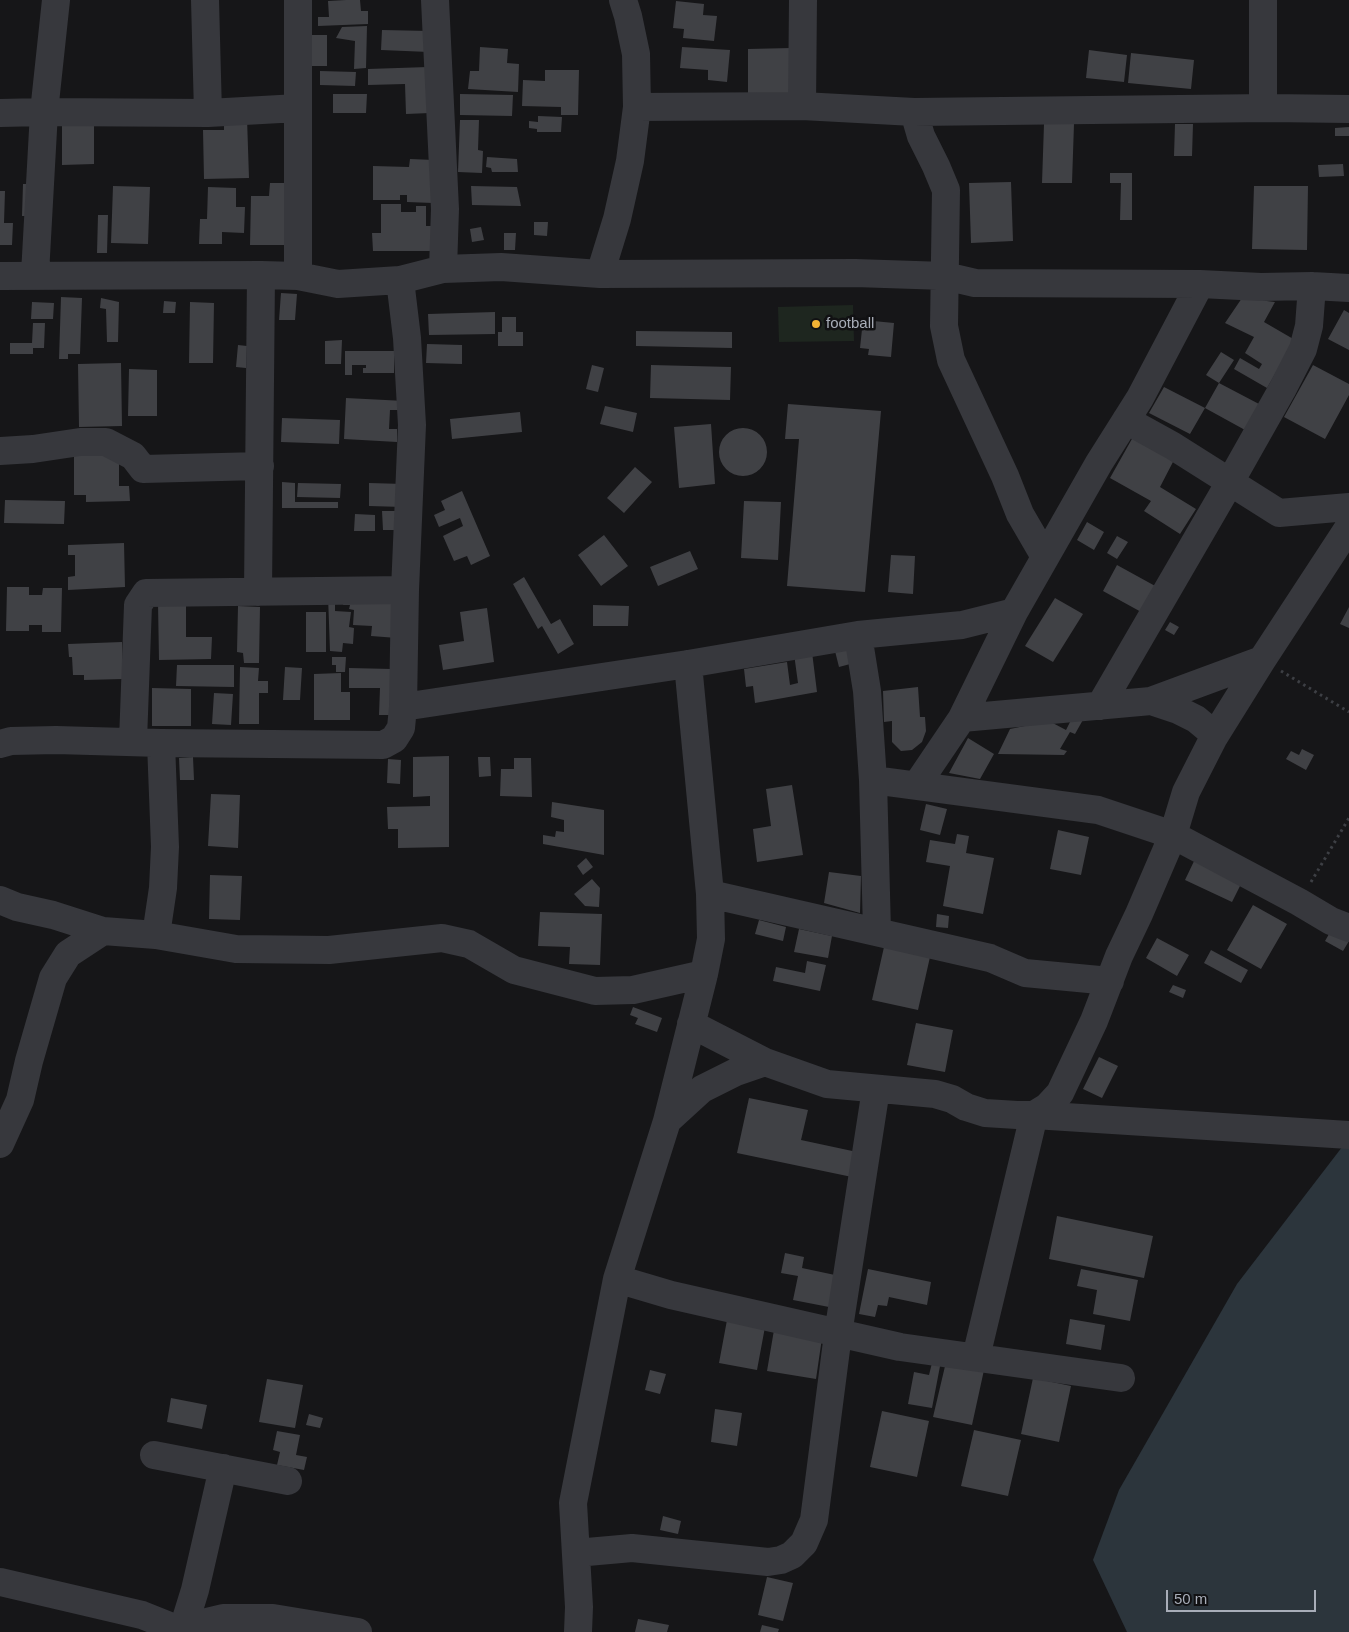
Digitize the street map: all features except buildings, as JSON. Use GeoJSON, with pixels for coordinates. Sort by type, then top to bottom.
{"type":"FeatureCollection","features":[{"type":"Feature","properties":{"kind":"street"},"geometry":{"type":"LineString","coordinates":[[35,274],[44,112],[56,0]]}},
{"type":"Feature","properties":{"kind":"street"},"geometry":{"type":"LineString","coordinates":[[206,0],[208,113]]}},
{"type":"Feature","properties":{"kind":"street"},"geometry":{"type":"LineString","coordinates":[[298,0],[298,276]]}},
{"type":"Feature","properties":{"kind":"street"},"geometry":{"type":"LineString","coordinates":[[435,0],[445,209],[443,269]]}},
{"type":"Feature","properties":{"kind":"street"},"geometry":{"type":"LineString","coordinates":[[600,274],[630,161],[637,107],[636,54],[623,0]]}},
{"type":"Feature","properties":{"kind":"street"},"geometry":{"type":"LineString","coordinates":[[802,106],[803,0]]}},
{"type":"Feature","properties":{"kind":"street"},"geometry":{"type":"LineString","coordinates":[[1263,0],[1263,108]]}},
{"type":"Feature","properties":{"kind":"street"},"geometry":{"type":"LineString","coordinates":[[637,107],[802,106],[914,112],[1263,108],[1349,109]]}},
{"type":"Feature","properties":{"kind":"street"},"geometry":{"type":"LineString","coordinates":[[0,113],[208,113],[298,108]]}},
{"type":"Feature","properties":{"kind":"street"},"geometry":{"type":"LineString","coordinates":[[914,112],[921,136],[946,190],[944,326],[951,360],[1020,514],[1045,557]]}},
{"type":"Feature","properties":{"kind":"street"},"geometry":{"type":"LineString","coordinates":[[0,276],[35,274],[261,275],[298,276],[338,284],[400,280],[443,269],[501,267],[600,274],[855,273],[945,276],[975,282],[1200,284],[1349,288]]}},
{"type":"Feature","properties":{"kind":"street"},"geometry":{"type":"LineString","coordinates":[[258,592],[261,275]]}},
{"type":"Feature","properties":{"kind":"street"},"geometry":{"type":"LineString","coordinates":[[0,744],[11,741],[133,741],[161,743],[383,745],[394,739],[401,728],[403,707],[405,590],[412,425],[407,338],[400,280]]}},
{"type":"Feature","properties":{"kind":"street"},"geometry":{"type":"LineString","coordinates":[[916,786],[962,718],[1014,612],[1099,463],[1140,398],[1200,284]]}},
{"type":"Feature","properties":{"kind":"street"},"geometry":{"type":"LineString","coordinates":[[1100,706],[1230,482],[1303,349],[1309,326],[1312,286]]}},
{"type":"Feature","properties":{"kind":"street"},"geometry":{"type":"LineString","coordinates":[[1126,420],[1173,446],[1279,513],[1349,508]]}},
{"type":"Feature","properties":{"kind":"street"},"geometry":{"type":"LineString","coordinates":[[0,450],[33,449],[80,442],[106,442],[134,456],[144,469],[260,466]]}},
{"type":"Feature","properties":{"kind":"street"},"geometry":{"type":"LineString","coordinates":[[976,1357],[1034,1115],[1047,1107],[1060,1093],[1094,1021],[1119,956],[1174,835],[1186,792],[1214,737],[1349,527]]}},
{"type":"Feature","properties":{"kind":"street"},"geometry":{"type":"LineString","coordinates":[[133,741],[138,605],[146,592],[405,590]]}},
{"type":"Feature","properties":{"kind":"street"},"geometry":{"type":"LineString","coordinates":[[403,707],[688,664],[858,635],[962,625],[1014,612]]}},
{"type":"Feature","properties":{"kind":"street"},"geometry":{"type":"LineString","coordinates":[[858,635],[867,691],[873,780],[876,931]]}},
{"type":"Feature","properties":{"kind":"street"},"geometry":{"type":"LineString","coordinates":[[962,718],[1151,701],[1262,660]]}},
{"type":"Feature","properties":{"kind":"street"},"geometry":{"type":"LineString","coordinates":[[578,1632],[579,1607],[573,1503],[617,1279],[667,1121],[711,939],[710,894],[688,664]]}},
{"type":"Feature","properties":{"kind":"street"},"geometry":{"type":"LineString","coordinates":[[1151,701],[1178,710],[1196,719],[1214,737]]}},
{"type":"Feature","properties":{"kind":"street"},"geometry":{"type":"LineString","coordinates":[[156,935],[164,888],[165,847],[161,743]]}},
{"type":"Feature","properties":{"kind":"street"},"geometry":{"type":"LineString","coordinates":[[873,780],[1098,810],[1174,835],[1331,921],[1349,928]]}},
{"type":"Feature","properties":{"kind":"street"},"geometry":{"type":"LineString","coordinates":[[710,894],[990,958],[1025,972],[1110,981]]}},
{"type":"Feature","properties":{"kind":"street"},"geometry":{"type":"LineString","coordinates":[[0,900],[17,907],[53,915],[103,931],[156,935],[236,949],[329,950],[442,938],[470,944],[514,970],[595,991],[633,990],[704,974]]}},
{"type":"Feature","properties":{"kind":"street"},"geometry":{"type":"LineString","coordinates":[[0,1144],[20,1100],[53,978],[68,954],[83,942],[103,931]]}},
{"type":"Feature","properties":{"kind":"street"},"geometry":{"type":"LineString","coordinates":[[691,1024],[765,1062],[827,1084],[935,1094],[984,1113],[1349,1135]]}},
{"type":"Feature","properties":{"kind":"street"},"geometry":{"type":"LineString","coordinates":[[667,1121],[702,1089],[736,1072],[765,1062]]}},
{"type":"Feature","properties":{"kind":"street"},"geometry":{"type":"LineString","coordinates":[[576,1553],[632,1548],[768,1562],[781,1560],[792,1555],[804,1543],[814,1520],[838,1334],[876,1089]]}},
{"type":"Feature","properties":{"kind":"street"},"geometry":{"type":"LineString","coordinates":[[617,1279],[671,1295],[900,1347],[1121,1378]]}},
{"type":"Feature","properties":{"kind":"street"},"geometry":{"type":"LineString","coordinates":[[154,1455],[288,1481]]}},
{"type":"Feature","properties":{"kind":"street"},"geometry":{"type":"LineString","coordinates":[[182,1631],[195,1590],[223,1468]]}},
{"type":"Feature","properties":{"kind":"street"},"geometry":{"type":"LineString","coordinates":[[0,1582],[142,1615],[182,1631],[202,1623],[223,1618],[273,1618],[358,1632]]}},
{"type":"Feature","properties":{"kind":"path"},"geometry":{"type":"LineString","coordinates":[[1262,660],[1349,712]]}},
{"type":"Feature","properties":{"kind":"path"},"geometry":{"type":"LineString","coordinates":[[1299,902],[1349,818]]}},
{"type":"Feature","properties":{"kind":"shaded area","name":"football"},"geometry":{"type":"Polygon","coordinates":[[[853,305],[854,341],[779,342],[778,307],[853,305]]]}},
{"type":"Feature","properties":{"kind":"shaded area"},"geometry":{"type":"Polygon","coordinates":[[[1349,1138],[1349,1632],[1127,1632],[1093,1560],[1119,1490],[1237,1284],[1349,1138]]]}},
{"type":"Feature","properties":{"kind":"place","name":"football"},"geometry":{"type":"Point","coordinates":[816,324]}}]}
